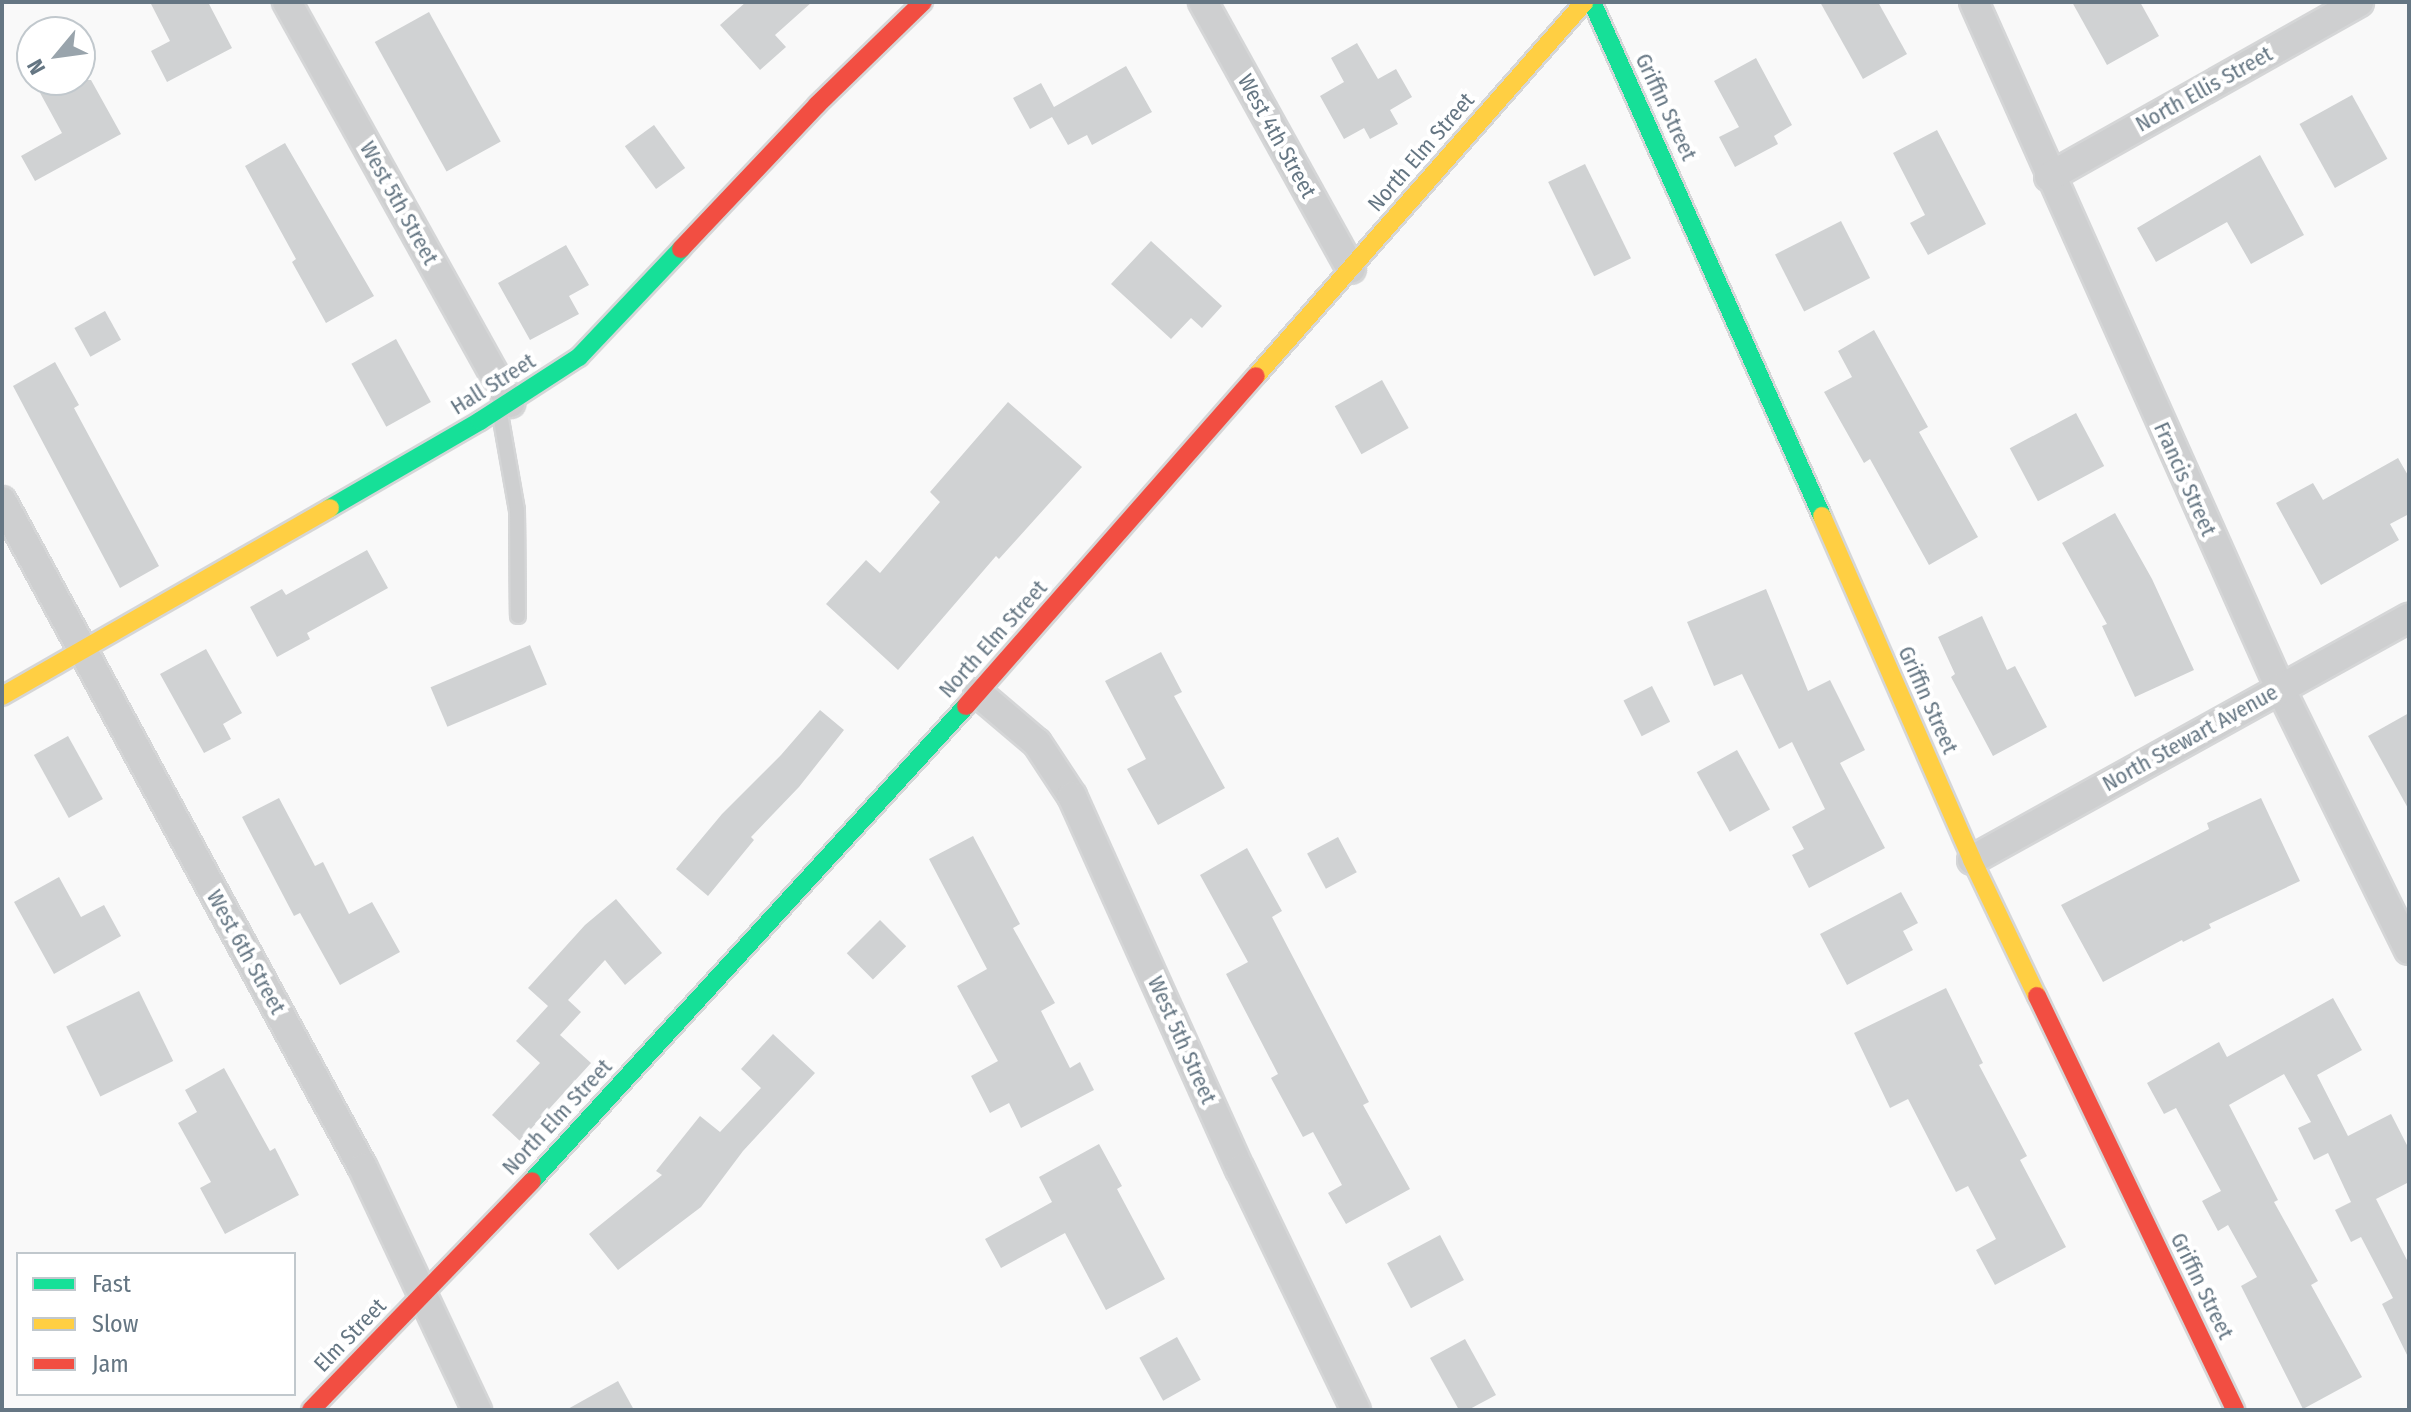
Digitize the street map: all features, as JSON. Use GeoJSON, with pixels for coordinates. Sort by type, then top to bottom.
{"type":"FeatureCollection","features":[{"type":"Feature","properties":{"kind":"street","name":"West 5th Street"},"geometry":{"type":"LineString","coordinates":[[287,2],[505,406]]}},
{"type":"Feature","properties":{"kind":"street","name":"Hall Street"},"geometry":{"type":"LineString","coordinates":[[2,696],[505,406],[579,357],[817,105],[923,2]]}},
{"type":"Feature","properties":{"kind":"street","name":"West 4th Street"},"geometry":{"type":"LineString","coordinates":[[1203,2],[1351,269]]}},
{"type":"Feature","properties":{"kind":"street","name":"North Elm Street"},"geometry":{"type":"LineString","coordinates":[[423,1294],[535,1178],[978,693],[1584,2]]}},
{"type":"Feature","properties":{"kind":"street","name":"Griffin Street"},"geometry":{"type":"LineString","coordinates":[[1592,2],[1708,255],[1972,860],[2235,1410]]}},
{"type":"Feature","properties":{"kind":"street","name":"Francis Street"},"geometry":{"type":"LineString","coordinates":[[1974,2],[2049,177],[2280,688],[2409,950]]}},
{"type":"Feature","properties":{"kind":"street","name":"North Ellis Street"},"geometry":{"type":"LineString","coordinates":[[2049,177],[2359,2]]}},
{"type":"Feature","properties":{"kind":"street","name":"West 6th Street"},"geometry":{"type":"LineString","coordinates":[[2,501],[363,1168],[477,1410]]}},
{"type":"Feature","properties":{"kind":"street","name":"North Stewart Avenue"},"geometry":{"type":"LineString","coordinates":[[1972,860],[2409,618]]}},
{"type":"Feature","properties":{"kind":"street","name":"West 5th Street"},"geometry":{"type":"LineString","coordinates":[[978,693],[1037,743],[1072,796],[1240,1169],[1356,1410]]}},
{"type":"Feature","properties":{"kind":"street","name":"Elm Street"},"geometry":{"type":"LineString","coordinates":[[311,1410],[423,1294]]}},
{"type":"Feature","properties":{"kind":"lane"},"geometry":{"type":"LineString","coordinates":[[505,406],[517,510],[518,616]]}},
{"type":"Feature","properties":{"kind":"building"},"geometry":{"type":"Polygon","coordinates":[[[150,2],[208,2],[232,48],[167,82],[151,51],[170,41],[150,2]]]}},
{"type":"Feature","properties":{"kind":"building"},"geometry":{"type":"Polygon","coordinates":[[[746,2],[812,2],[775,35],[786,47],[760,70],[720,25],[746,2]]]}},
{"type":"Feature","properties":{"kind":"building"},"geometry":{"type":"Polygon","coordinates":[[[1820,2],[1878,2],[1907,54],[1863,79],[1820,2]]]}},
{"type":"Feature","properties":{"kind":"building"},"geometry":{"type":"Polygon","coordinates":[[[2072,2],[2140,2],[2159,36],[2107,65],[2072,2]]]}},
{"type":"Feature","properties":{"kind":"building"},"geometry":{"type":"Polygon","coordinates":[[[429,12],[501,141],[447,172],[375,42],[429,12]]]}},
{"type":"Feature","properties":{"kind":"building"},"geometry":{"type":"Polygon","coordinates":[[[1357,43],[1378,79],[1396,69],[1412,97],[1390,110],[1398,124],[1370,139],[1364,128],[1344,139],[1320,96],[1344,82],[1331,58],[1357,43]]]}},
{"type":"Feature","properties":{"kind":"building"},"geometry":{"type":"Polygon","coordinates":[[[1756,58],[1792,125],[1774,136],[1778,144],[1735,167],[1719,137],[1739,127],[1714,81],[1756,58]]]}},
{"type":"Feature","properties":{"kind":"building"},"geometry":{"type":"Polygon","coordinates":[[[1126,66],[1152,112],[1092,145],[1087,135],[1068,145],[1052,117],[1030,129],[1013,98],[1041,83],[1054,107],[1126,66]]]}},
{"type":"Feature","properties":{"kind":"building"},"geometry":{"type":"Polygon","coordinates":[[[96,89],[121,134],[35,181],[21,156],[62,133],[42,96],[96,96],[96,89]]]}},
{"type":"Feature","properties":{"kind":"building"},"geometry":{"type":"Polygon","coordinates":[[[2352,95],[2387,159],[2335,188],[2300,124],[2352,95]]]}},
{"type":"Feature","properties":{"kind":"building"},"geometry":{"type":"Polygon","coordinates":[[[654,125],[685,168],[656,189],[625,146],[654,125]]]}},
{"type":"Feature","properties":{"kind":"building"},"geometry":{"type":"Polygon","coordinates":[[[1937,130],[1986,224],[1928,255],[1910,223],[1925,215],[1893,153],[1937,130]]]}},
{"type":"Feature","properties":{"kind":"building"},"geometry":{"type":"Polygon","coordinates":[[[285,143],[374,296],[326,323],[292,262],[296,259],[245,166],[285,143]]]}},
{"type":"Feature","properties":{"kind":"building"},"geometry":{"type":"Polygon","coordinates":[[[2260,155],[2304,235],[2251,264],[2227,222],[2156,262],[2137,228],[2260,155]]]}},
{"type":"Feature","properties":{"kind":"building"},"geometry":{"type":"Polygon","coordinates":[[[1585,164],[1631,258],[1594,276],[1548,182],[1585,164]]]}},
{"type":"Feature","properties":{"kind":"building"},"geometry":{"type":"Polygon","coordinates":[[[1841,221],[1870,278],[1804,312],[1775,255],[1841,221]]]}},
{"type":"Feature","properties":{"kind":"building"},"geometry":{"type":"Polygon","coordinates":[[[1151,241],[1222,306],[1202,328],[1191,318],[1171,339],[1111,284],[1151,241]]]}},
{"type":"Feature","properties":{"kind":"building"},"geometry":{"type":"Polygon","coordinates":[[[566,245],[589,285],[569,296],[579,314],[530,340],[498,283],[566,245]]]}},
{"type":"Feature","properties":{"kind":"building"},"geometry":{"type":"Polygon","coordinates":[[[105,311],[121,340],[90,357],[74,328],[105,311]]]}},
{"type":"Feature","properties":{"kind":"building"},"geometry":{"type":"Polygon","coordinates":[[[1874,330],[1928,427],[1919,432],[1978,537],[1929,565],[1870,459],[1864,463],[1824,392],[1852,377],[1838,351],[1874,330]]]}},
{"type":"Feature","properties":{"kind":"building"},"geometry":{"type":"Polygon","coordinates":[[[396,339],[431,402],[386,427],[351,364],[396,339]]]}},
{"type":"Feature","properties":{"kind":"building"},"geometry":{"type":"Polygon","coordinates":[[[55,362],[79,405],[74,408],[159,566],[120,588],[13,386],[55,362]]]}},
{"type":"Feature","properties":{"kind":"building"},"geometry":{"type":"Polygon","coordinates":[[[1382,380],[1409,428],[1361,454],[1335,406],[1382,380]]]}},
{"type":"Feature","properties":{"kind":"building"},"geometry":{"type":"Polygon","coordinates":[[[1008,402],[1082,467],[999,559],[996,556],[898,670],[826,604],[866,560],[880,573],[940,502],[930,492],[1008,402]]]}},
{"type":"Feature","properties":{"kind":"building"},"geometry":{"type":"Polygon","coordinates":[[[2076,413],[2104,466],[2038,501],[2010,448],[2076,413]]]}},
{"type":"Feature","properties":{"kind":"building"},"geometry":{"type":"Polygon","coordinates":[[[2398,458],[2409,477],[2409,514],[2390,524],[2399,540],[2321,585],[2276,503],[2313,483],[2323,500],[2398,458]]]}},
{"type":"Feature","properties":{"kind":"building"},"geometry":{"type":"Polygon","coordinates":[[[2115,513],[2152,579],[2194,670],[2135,697],[2102,626],[2107,624],[2062,543],[2115,513]]]}},
{"type":"Feature","properties":{"kind":"building"},"geometry":{"type":"Polygon","coordinates":[[[367,550],[388,588],[307,633],[310,639],[277,657],[250,607],[282,589],[286,595],[367,550]]]}},
{"type":"Feature","properties":{"kind":"building"},"geometry":{"type":"Polygon","coordinates":[[[1766,589],[1808,691],[1830,680],[1865,750],[1840,763],[1885,848],[1809,888],[1792,855],[1804,849],[1792,827],[1825,809],[1792,742],[1779,749],[1742,674],[1714,686],[1687,622],[1766,589]]]}},
{"type":"Feature","properties":{"kind":"building"},"geometry":{"type":"Polygon","coordinates":[[[1982,616],[2007,670],[2015,666],[2047,727],[1993,756],[1951,677],[1955,674],[1938,637],[1982,616]]]}},
{"type":"Feature","properties":{"kind":"building"},"geometry":{"type":"Polygon","coordinates":[[[530,645],[547,685],[447,727],[431,687],[530,645]]]}},
{"type":"Feature","properties":{"kind":"building"},"geometry":{"type":"Polygon","coordinates":[[[206,649],[242,713],[223,724],[231,739],[204,753],[160,674],[206,649]]]}},
{"type":"Feature","properties":{"kind":"building"},"geometry":{"type":"Polygon","coordinates":[[[1161,652],[1182,692],[1174,696],[1225,788],[1158,825],[1127,769],[1146,759],[1105,681],[1161,652]]]}},
{"type":"Feature","properties":{"kind":"building"},"geometry":{"type":"Polygon","coordinates":[[[1652,686],[1670,722],[1642,736],[1623,701],[1652,686]]]}},
{"type":"Feature","properties":{"kind":"building"},"geometry":{"type":"Polygon","coordinates":[[[820,710],[844,730],[799,787],[751,837],[754,840],[708,896],[676,869],[722,814],[781,755],[820,710]]]}},
{"type":"Feature","properties":{"kind":"building"},"geometry":{"type":"Polygon","coordinates":[[[2409,713],[2409,810],[2368,736],[2409,713]]]}},
{"type":"Feature","properties":{"kind":"building"},"geometry":{"type":"Polygon","coordinates":[[[68,736],[103,799],[69,818],[34,755],[68,736]]]}},
{"type":"Feature","properties":{"kind":"building"},"geometry":{"type":"Polygon","coordinates":[[[1737,750],[1770,809],[1730,832],[1697,772],[1737,750]]]}},
{"type":"Feature","properties":{"kind":"building"},"geometry":{"type":"Polygon","coordinates":[[[279,798],[315,866],[323,862],[349,914],[372,902],[400,952],[340,985],[300,913],[294,916],[242,817],[279,798]]]}},
{"type":"Feature","properties":{"kind":"building"},"geometry":{"type":"Polygon","coordinates":[[[2261,798],[2300,881],[2209,924],[2211,928],[2103,982],[2061,905],[2209,829],[2207,823],[2261,798]]]}},
{"type":"Feature","properties":{"kind":"building"},"geometry":{"type":"Polygon","coordinates":[[[973,836],[1020,924],[1013,928],[1055,1003],[1041,1011],[1070,1068],[1080,1062],[1094,1090],[1021,1128],[1009,1103],[990,1113],[971,1076],[998,1061],[957,986],[987,969],[929,859],[973,836]]]}},
{"type":"Feature","properties":{"kind":"building"},"geometry":{"type":"Polygon","coordinates":[[[1338,837],[1357,872],[1326,889],[1307,853],[1338,837]]]}},
{"type":"Feature","properties":{"kind":"building"},"geometry":{"type":"Polygon","coordinates":[[[1247,848],[1282,911],[1272,917],[1369,1102],[1363,1105],[1410,1189],[1346,1224],[1328,1193],[1342,1185],[1313,1132],[1303,1137],[1271,1078],[1278,1074],[1226,974],[1248,962],[1200,875],[1247,848]]]}},
{"type":"Feature","properties":{"kind":"building"},"geometry":{"type":"Polygon","coordinates":[[[59,877],[81,917],[104,905],[121,936],[54,974],[14,902],[59,877]]]}},
{"type":"Feature","properties":{"kind":"building"},"geometry":{"type":"Polygon","coordinates":[[[1901,892],[1918,923],[1903,931],[1913,950],[1847,985],[1820,934],[1901,892]]]}},
{"type":"Feature","properties":{"kind":"building"},"geometry":{"type":"Polygon","coordinates":[[[616,899],[662,953],[625,985],[605,960],[568,1000],[581,1012],[560,1035],[591,1063],[520,1141],[492,1115],[540,1063],[516,1041],[548,1006],[528,988],[585,925],[616,899]]]}},
{"type":"Feature","properties":{"kind":"building"},"geometry":{"type":"Polygon","coordinates":[[[880,920],[906,946],[873,979],[847,953],[880,920]]]}},
{"type":"Feature","properties":{"kind":"building"},"geometry":{"type":"Polygon","coordinates":[[[1946,988],[1983,1063],[1979,1065],[2027,1156],[2020,1160],[2066,1247],[1995,1285],[1976,1250],[1996,1239],[1968,1186],[1956,1192],[1908,1099],[1890,1108],[1854,1033],[1946,988]]]}},
{"type":"Feature","properties":{"kind":"building"},"geometry":{"type":"Polygon","coordinates":[[[139,991],[173,1061],[100,1097],[66,1027],[139,991]]]}},
{"type":"Feature","properties":{"kind":"building"},"geometry":{"type":"Polygon","coordinates":[[[2333,998],[2362,1050],[2317,1075],[2348,1136],[2391,1114],[2409,1149],[2409,1182],[2376,1199],[2409,1264],[2409,1359],[2382,1304],[2393,1298],[2361,1237],[2351,1242],[2335,1210],[2351,1202],[2328,1153],[2314,1160],[2298,1128],[2311,1122],[2284,1074],[2229,1105],[2278,1200],[2274,1202],[2318,1281],[2311,1285],[2362,1377],[2303,1409],[2241,1286],[2257,1277],[2228,1225],[2218,1231],[2202,1201],[2221,1191],[2176,1108],[2164,1114],[2147,1083],[2219,1042],[2227,1057],[2333,998]]]}},
{"type":"Feature","properties":{"kind":"building"},"geometry":{"type":"Polygon","coordinates":[[[773,1034],[815,1073],[743,1151],[701,1207],[618,1270],[589,1234],[662,1175],[656,1171],[700,1116],[720,1132],[761,1088],[741,1069],[773,1034]]]}},
{"type":"Feature","properties":{"kind":"building"},"geometry":{"type":"Polygon","coordinates":[[[224,1068],[270,1151],[275,1148],[299,1195],[225,1234],[200,1188],[211,1182],[178,1123],[197,1112],[185,1090],[224,1068]]]}},
{"type":"Feature","properties":{"kind":"building"},"geometry":{"type":"Polygon","coordinates":[[[1099,1144],[1122,1186],[1117,1189],[1165,1279],[1106,1310],[1065,1233],[1001,1268],[985,1239],[1052,1202],[1039,1177],[1099,1144]]]}},
{"type":"Feature","properties":{"kind":"building"},"geometry":{"type":"Polygon","coordinates":[[[1440,1235],[1464,1280],[1411,1308],[1387,1263],[1440,1235]]]}},
{"type":"Feature","properties":{"kind":"building"},"geometry":{"type":"Polygon","coordinates":[[[1177,1337],[1201,1380],[1163,1401],[1139,1358],[1177,1337]]]}},
{"type":"Feature","properties":{"kind":"building"},"geometry":{"type":"Polygon","coordinates":[[[1465,1339],[1496,1395],[1468,1410],[1459,1410],[1430,1358],[1465,1339]]]}},
{"type":"Feature","properties":{"kind":"building"},"geometry":{"type":"Polygon","coordinates":[[[618,1381],[634,1410],[566,1410],[618,1381]]]}},
{"type":"Feature","properties":{"kind":"traffic: fast"},"geometry":{"type":"LineString","coordinates":[[1592,2],[1822,516]]}},
{"type":"Feature","properties":{"kind":"traffic: fast"},"geometry":{"type":"LineString","coordinates":[[330,508],[480,421],[579,357],[681,249]]}},
{"type":"Feature","properties":{"kind":"traffic: fast"},"geometry":{"type":"LineString","coordinates":[[532,1181],[966,706]]}},
{"type":"Feature","properties":{"kind":"traffic: slow"},"geometry":{"type":"LineString","coordinates":[[1256,376],[1584,2]]}},
{"type":"Feature","properties":{"kind":"traffic: slow"},"geometry":{"type":"LineString","coordinates":[[2,696],[330,508]]}},
{"type":"Feature","properties":{"kind":"traffic: slow"},"geometry":{"type":"LineString","coordinates":[[1822,516],[1972,860],[2037,996]]}},
{"type":"Feature","properties":{"kind":"traffic: jam"},"geometry":{"type":"LineString","coordinates":[[681,249],[817,105],[923,2]]}},
{"type":"Feature","properties":{"kind":"traffic: jam"},"geometry":{"type":"LineString","coordinates":[[966,706],[1256,376]]}},
{"type":"Feature","properties":{"kind":"traffic: jam"},"geometry":{"type":"LineString","coordinates":[[2037,996],[2235,1410]]}},
{"type":"Feature","properties":{"kind":"traffic: jam"},"geometry":{"type":"LineString","coordinates":[[311,1410],[532,1181]]}}]}
